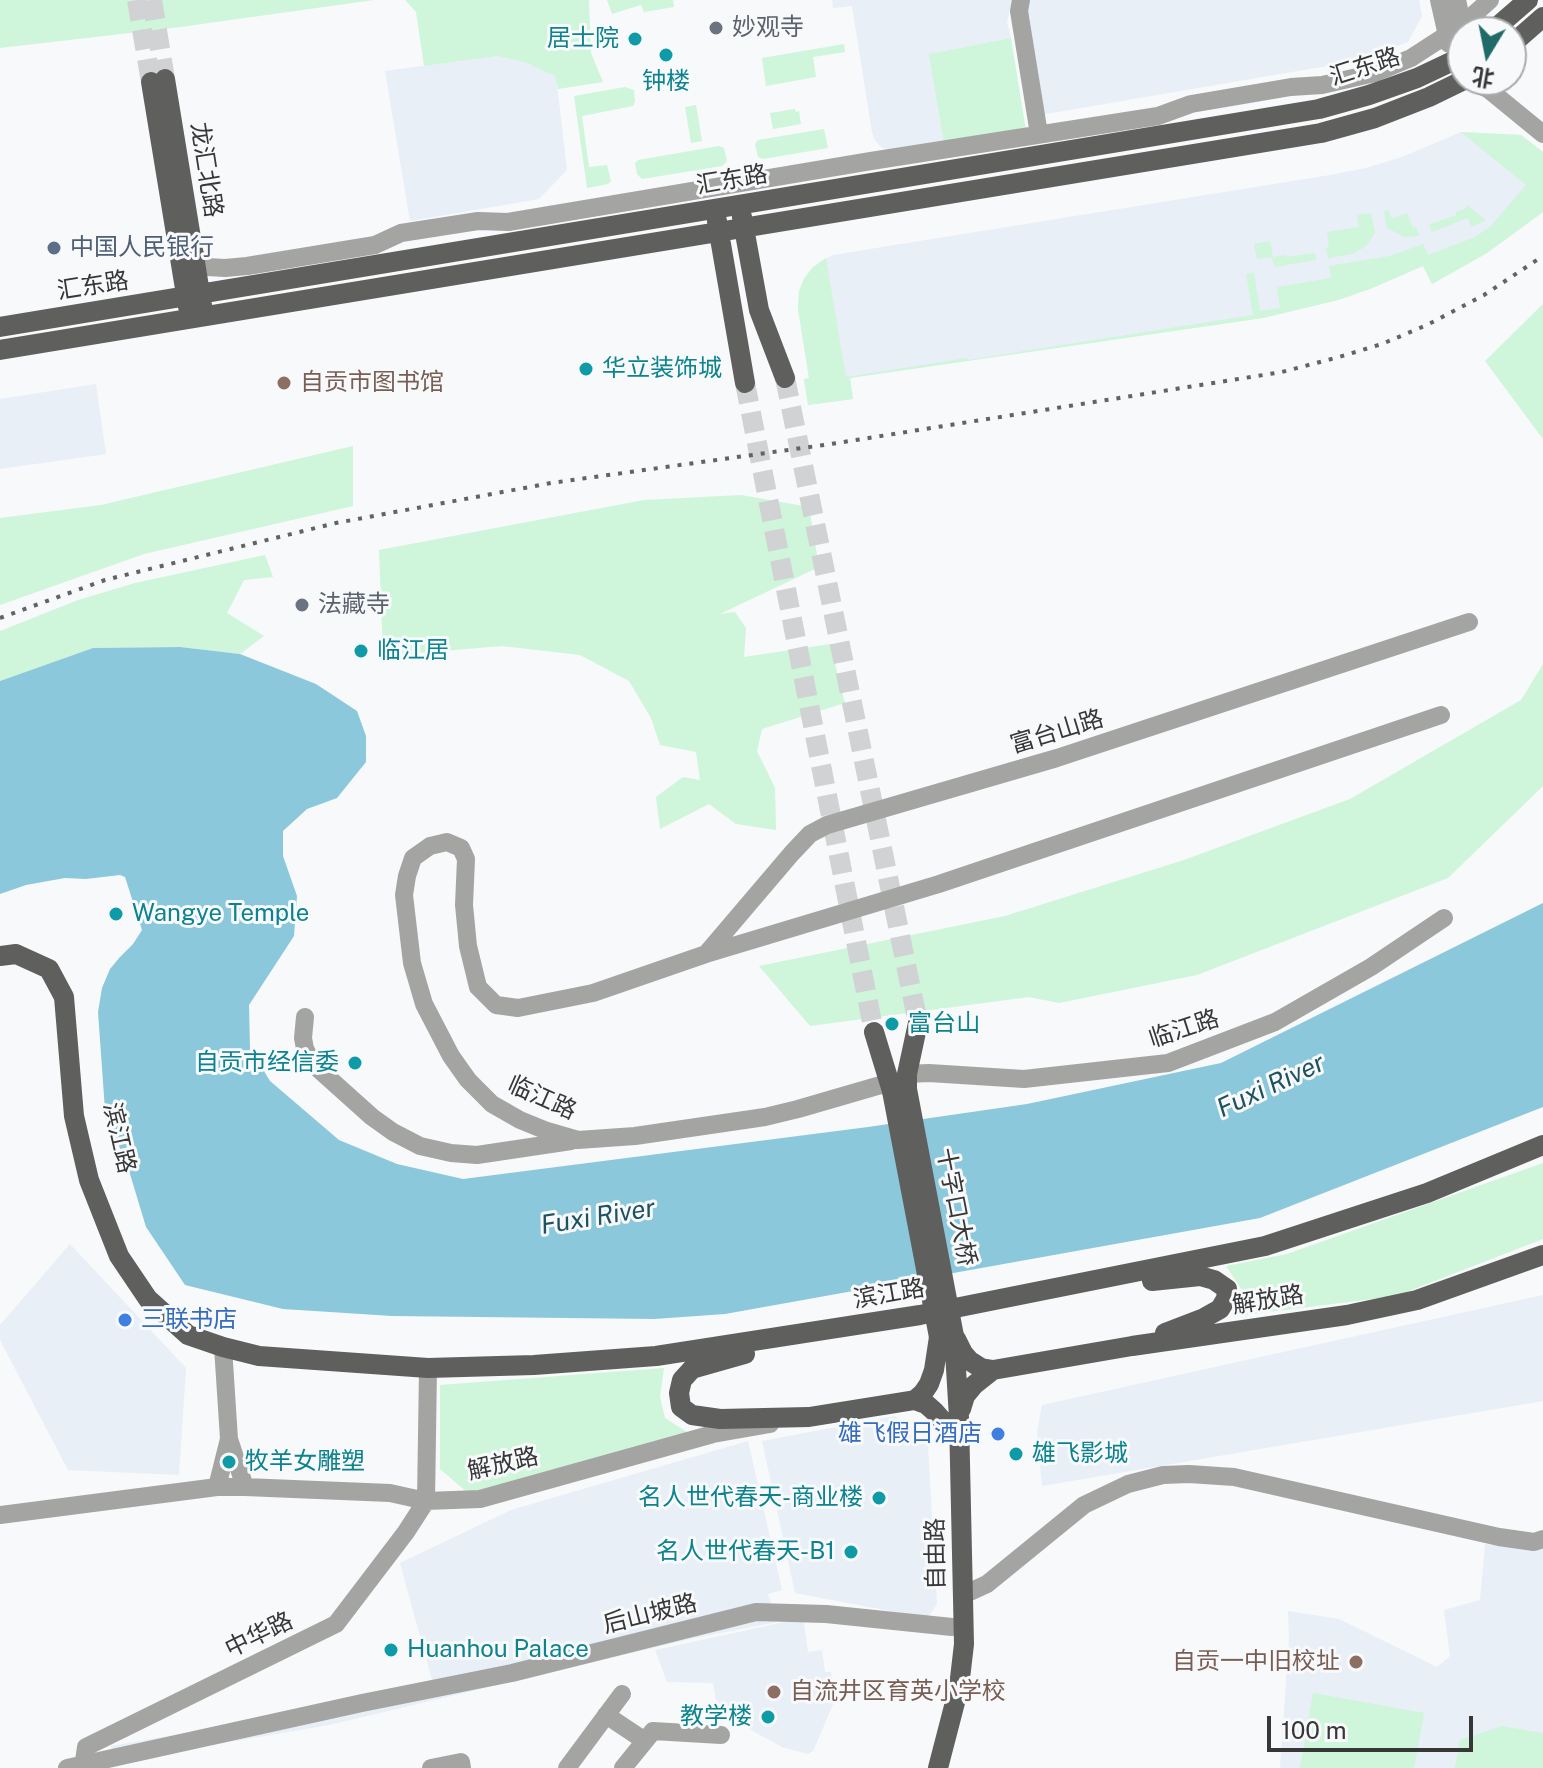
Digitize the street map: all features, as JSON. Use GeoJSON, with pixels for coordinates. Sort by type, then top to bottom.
{"type":"FeatureCollection","features":[{"type":"Feature","properties":{"kind":"main road"},"geometry":{"type":"LineString","coordinates":[[1510,16],[1528,0]]}},
{"type":"Feature","properties":{"kind":"main road"},"geometry":{"type":"LineString","coordinates":[[1527,31],[1543,17]]}},
{"type":"Feature","properties":{"kind":"main road","name":"汇东路"},"geometry":{"type":"LineString","coordinates":[[0,327],[1319,109],[1417,78],[1447,73]]}},
{"type":"Feature","properties":{"kind":"main road","name":"龙汇北路"},"geometry":{"type":"LineString","coordinates":[[193,296],[194,254],[158,80],[193,296],[197,318]]}},
{"type":"Feature","properties":{"kind":"main road","name":"汇东路"},"geometry":{"type":"LineString","coordinates":[[0,350],[1321,133],[1375,118],[1429,97],[1447,82]]}},
{"type":"Feature","properties":{"kind":"main road"},"geometry":{"type":"LineString","coordinates":[[715,209],[744,379],[758,362],[767,360],[784,372],[759,310],[739,205]]}},
{"type":"Feature","properties":{"kind":"main road","name":"滨江路"},"geometry":{"type":"LineString","coordinates":[[0,945],[18,943],[55,961],[74,995],[84,1113],[97,1171],[127,1248],[156,1293],[223,1347]]}},
{"type":"Feature","properties":{"kind":"main road","name":"滨江路"},"geometry":{"type":"LineString","coordinates":[[0,956],[16,954],[49,969],[64,997],[74,1116],[89,1180],[119,1256],[148,1299],[188,1335],[259,1356],[428,1368],[534,1365],[656,1356],[920,1315],[1265,1246],[1427,1193],[1543,1145]]}},
{"type":"Feature","properties":{"kind":"main road"},"geometry":{"type":"LineString","coordinates":[[899,1084],[918,1023]]}},
{"type":"Feature","properties":{"kind":"main road"},"geometry":{"type":"LineString","coordinates":[[874,1032],[899,1084]]}},
{"type":"Feature","properties":{"kind":"main road","name":"十字口大桥"},"geometry":{"type":"LineString","coordinates":[[899,1084],[947,1336]]}},
{"type":"Feature","properties":{"kind":"main road","name":"解放路"},"geometry":{"type":"LineString","coordinates":[[993,1370],[1334,1317],[1417,1300],[1543,1255]]}},
{"type":"Feature","properties":{"kind":"main road"},"geometry":{"type":"LineString","coordinates":[[1101,1280],[1139,1282],[1200,1276],[1214,1280],[1227,1289],[1220,1309],[1132,1346]]}},
{"type":"Feature","properties":{"kind":"main road"},"geometry":{"type":"LineString","coordinates":[[947,1336],[970,1361],[981,1368],[993,1370],[965,1396],[953,1425],[942,1420],[926,1404],[915,1400],[929,1384],[947,1336]]}},
{"type":"Feature","properties":{"kind":"main road","name":"自由路"},"geometry":{"type":"LineString","coordinates":[[938,1768],[959,1687],[964,1644],[947,1336]]}},
{"type":"Feature","properties":{"kind":"main road"},"geometry":{"type":"LineString","coordinates":[[780,1338],[744,1354],[692,1369],[682,1380],[679,1393],[681,1407],[692,1415],[720,1419],[809,1417]]}},
{"type":"Feature","properties":{"kind":"main road","name":"解放路"},"geometry":{"type":"LineString","coordinates":[[809,1417],[915,1400]]}},
{"type":"Feature","properties":{"kind":"main road","name":"自由路"},"geometry":{"type":"LineString","coordinates":[[926,1768],[948,1684],[952,1644],[953,1425]]}},
{"type":"Feature","properties":{"kind":"street"},"geometry":{"type":"LineString","coordinates":[[1021,0],[1019,11],[1039,134]]}},
{"type":"Feature","properties":{"kind":"street"},"geometry":{"type":"LineString","coordinates":[[1473,16],[1490,0]]}},
{"type":"Feature","properties":{"kind":"street"},"geometry":{"type":"LineString","coordinates":[[194,254],[207,267],[247,266],[375,245],[401,233],[478,221],[508,222],[1158,116],[1191,104],[1291,87],[1322,85],[1362,76],[1411,58],[1447,37]]}},
{"type":"Feature","properties":{"kind":"street"},"geometry":{"type":"LineString","coordinates":[[1500,96],[1543,134]]}},
{"type":"Feature","properties":{"kind":"street","name":"富台山路"},"geometry":{"type":"LineString","coordinates":[[706,954],[792,853],[810,834],[827,825],[1057,758],[1469,622]]}},
{"type":"Feature","properties":{"kind":"street"},"geometry":{"type":"LineString","coordinates":[[706,954],[939,884],[1441,715]]}},
{"type":"Feature","properties":{"kind":"street","name":"临江路"},"geometry":{"type":"LineString","coordinates":[[706,954],[593,993],[518,1008],[496,1005],[478,987],[468,946],[464,905],[466,859],[461,848],[447,842],[430,846],[413,858],[407,876],[404,895],[412,963],[424,1004],[451,1056],[468,1080],[492,1104],[520,1120],[578,1140],[635,1136],[765,1117],[899,1084],[929,1073],[1024,1079],[1168,1063],[1275,1022],[1371,967],[1444,918]]}},
{"type":"Feature","properties":{"kind":"street"},"geometry":{"type":"LineString","coordinates":[[305,1017],[305,1049],[314,1065],[372,1117],[420,1146],[477,1155],[578,1140]]}},
{"type":"Feature","properties":{"kind":"street"},"geometry":{"type":"LineString","coordinates":[[223,1347],[229,1439],[245,1487]]}},
{"type":"Feature","properties":{"kind":"street"},"geometry":{"type":"LineString","coordinates":[[426,1501],[428,1368]]}},
{"type":"Feature","properties":{"kind":"street","name":"解放路"},"geometry":{"type":"LineString","coordinates":[[0,1515],[217,1487],[390,1493],[426,1501],[480,1499],[713,1434],[809,1417]]}},
{"type":"Feature","properties":{"kind":"street"},"geometry":{"type":"LineString","coordinates":[[217,1487],[229,1439]]}},
{"type":"Feature","properties":{"kind":"street"},"geometry":{"type":"LineString","coordinates":[[963,1595],[987,1584],[1084,1505],[1128,1484],[1163,1475],[1234,1477],[1499,1537],[1534,1542],[1543,1539]]}},
{"type":"Feature","properties":{"kind":"street","name":"中华路"},"geometry":{"type":"LineString","coordinates":[[78,1767],[86,1747],[336,1624],[426,1501]]}},
{"type":"Feature","properties":{"kind":"street","name":"后山坡路"},"geometry":{"type":"LineString","coordinates":[[78,1767],[362,1703],[512,1673],[756,1612],[826,1614],[952,1627]]}},
{"type":"Feature","properties":{"kind":"street"},"geometry":{"type":"LineString","coordinates":[[567,1768],[622,1694]]}},
{"type":"Feature","properties":{"kind":"street"},"geometry":{"type":"LineString","coordinates":[[606,1715],[645,1741]]}},
{"type":"Feature","properties":{"kind":"street"},"geometry":{"type":"LineString","coordinates":[[623,1768],[653,1731],[721,1735]]}},
{"type":"Feature","properties":{"kind":"street"},"geometry":{"type":"LineString","coordinates":[[431,1768],[461,1762],[462,1768]]}},
{"type":"Feature","properties":{"kind":"shaded area"},"geometry":{"type":"Polygon","coordinates":[[[832,0],[1012,0],[1007,22],[1011,38],[930,54],[944,144],[890,151],[881,147],[872,132],[852,6],[833,8],[832,0]]]}},
{"type":"Feature","properties":{"kind":"shaded area"},"geometry":{"type":"Polygon","coordinates":[[[1031,0],[1419,0],[1422,16],[1408,42],[1362,60],[1040,115],[1022,17],[1031,0]]]}},
{"type":"Feature","properties":{"kind":"shaded area"},"geometry":{"type":"Polygon","coordinates":[[[498,56],[527,63],[556,76],[567,170],[539,199],[410,221],[385,71],[498,56]]]}},
{"type":"Feature","properties":{"kind":"shaded area"},"geometry":{"type":"Polygon","coordinates":[[[1461,132],[1521,135],[1543,152],[1543,212],[1487,253],[1432,284],[1423,266],[1338,300],[1263,318],[850,378],[853,399],[808,405],[804,379],[809,378],[798,309],[799,291],[812,268],[833,255],[1366,168],[1402,157],[1461,132]]]}},
{"type":"Feature","properties":{"kind":"shaded area"},"geometry":{"type":"Polygon","coordinates":[[[96,384],[106,454],[0,469],[0,399],[96,384]]]}},
{"type":"Feature","properties":{"kind":"shaded area"},"geometry":{"type":"Polygon","coordinates":[[[70,1244],[186,1368],[179,1475],[68,1470],[0,1340],[0,1325],[70,1244]]]}},
{"type":"Feature","properties":{"kind":"shaded area"},"geometry":{"type":"Polygon","coordinates":[[[1543,1295],[1543,1401],[1042,1486],[1037,1432],[1042,1405],[1543,1295]]]}},
{"type":"Feature","properties":{"kind":"shaded area"},"geometry":{"type":"Polygon","coordinates":[[[895,1416],[928,1446],[937,1604],[927,1618],[795,1593],[762,1441],[895,1416]]]}},
{"type":"Feature","properties":{"kind":"shaded area"},"geometry":{"type":"Polygon","coordinates":[[[748,1441],[782,1590],[768,1594],[777,1622],[695,1638],[329,1725],[113,1762],[111,1746],[242,1723],[432,1680],[400,1563],[511,1510],[748,1441]]]}},
{"type":"Feature","properties":{"kind":"shaded area","name":"自贡一中旧校址"},"geometry":{"type":"Polygon","coordinates":[[[1485,1544],[1543,1549],[1543,1768],[1280,1768],[1289,1639],[1288,1611],[1339,1619],[1437,1667],[1450,1656],[1444,1610],[1480,1600],[1485,1544]]]}},
{"type":"Feature","properties":{"kind":"shaded area","name":"自流井区育英小学校"},"geometry":{"type":"Polygon","coordinates":[[[803,1618],[808,1652],[822,1650],[825,1672],[831,1672],[835,1700],[813,1751],[808,1754],[782,1747],[718,1712],[713,1683],[667,1682],[655,1650],[803,1618]]]}},
{"type":"Feature","properties":{"kind":"green space"},"geometry":{"type":"Polygon","coordinates":[[[0,0],[374,0],[0,48],[0,0]]]}},
{"type":"Feature","properties":{"kind":"green space"},"geometry":{"type":"Polygon","coordinates":[[[405,0],[589,0],[591,53],[603,82],[558,89],[555,76],[527,63],[498,56],[424,66],[416,12],[405,0]]]}},
{"type":"Feature","properties":{"kind":"green space"},"geometry":{"type":"Polygon","coordinates":[[[607,0],[673,0],[674,7],[644,12],[641,5],[612,14],[607,0]]]}},
{"type":"Feature","properties":{"kind":"green space"},"geometry":{"type":"Polygon","coordinates":[[[1011,38],[1026,131],[944,144],[929,54],[1011,38]]]}},
{"type":"Feature","properties":{"kind":"green space"},"geometry":{"type":"Polygon","coordinates":[[[844,44],[845,52],[813,57],[816,77],[766,86],[762,58],[844,44]]]}},
{"type":"Feature","properties":{"kind":"green space"},"geometry":{"type":"Polygon","coordinates":[[[625,87],[634,90],[633,106],[582,116],[589,167],[607,165],[611,181],[587,188],[574,96],[625,87]]]}},
{"type":"Feature","properties":{"kind":"green space"},"geometry":{"type":"Polygon","coordinates":[[[696,105],[702,141],[691,143],[685,107],[696,105]]]}},
{"type":"Feature","properties":{"kind":"green space"},"geometry":{"type":"Polygon","coordinates":[[[799,111],[801,124],[773,129],[770,113],[799,111]]]}},
{"type":"Feature","properties":{"kind":"green space"},"geometry":{"type":"Polygon","coordinates":[[[824,129],[828,148],[763,159],[758,157],[755,144],[758,140],[824,129]]]}},
{"type":"Feature","properties":{"kind":"green space"},"geometry":{"type":"Polygon","coordinates":[[[1461,132],[1521,135],[1543,152],[1543,212],[1487,253],[1432,284],[1423,266],[1338,300],[1263,318],[850,378],[853,399],[808,405],[804,379],[809,378],[798,309],[799,291],[812,268],[826,258],[846,377],[1253,315],[1246,274],[1254,273],[1260,311],[1280,308],[1277,287],[1331,278],[1329,266],[1390,256],[1423,244],[1428,255],[1475,237],[1491,226],[1526,185],[1461,132]]]}},
{"type":"Feature","properties":{"kind":"green space"},"geometry":{"type":"Polygon","coordinates":[[[719,146],[724,148],[727,161],[722,166],[642,179],[637,174],[635,163],[638,160],[719,146]]]}},
{"type":"Feature","properties":{"kind":"green space"},"geometry":{"type":"Polygon","coordinates":[[[1466,204],[1486,220],[1472,227],[1468,218],[1432,232],[1429,225],[1456,215],[1456,212],[1467,208],[1466,204]]]}},
{"type":"Feature","properties":{"kind":"green space"},"geometry":{"type":"Polygon","coordinates":[[[1388,210],[1392,219],[1407,213],[1420,236],[1404,237],[1389,229],[1384,211],[1388,210]]]}},
{"type":"Feature","properties":{"kind":"green space"},"geometry":{"type":"Polygon","coordinates":[[[1371,213],[1375,233],[1366,246],[1352,254],[1328,258],[1327,232],[1359,227],[1357,215],[1371,213]]]}},
{"type":"Feature","properties":{"kind":"green space"},"geometry":{"type":"Polygon","coordinates":[[[1270,241],[1273,257],[1315,253],[1316,260],[1274,267],[1272,257],[1257,259],[1254,244],[1270,241]]]}},
{"type":"Feature","properties":{"kind":"green space"},"geometry":{"type":"Polygon","coordinates":[[[1543,304],[1543,439],[1485,361],[1543,304]]]}},
{"type":"Feature","properties":{"kind":"green space"},"geometry":{"type":"Polygon","coordinates":[[[353,446],[353,506],[144,554],[0,605],[0,518],[101,505],[353,446]]]}},
{"type":"Feature","properties":{"kind":"green space"},"geometry":{"type":"Polygon","coordinates":[[[741,495],[809,507],[819,567],[720,614],[735,612],[746,628],[744,657],[830,644],[845,703],[762,729],[757,751],[775,788],[776,830],[736,824],[709,804],[660,829],[656,797],[683,777],[700,780],[696,752],[660,745],[651,718],[629,681],[580,655],[502,646],[383,656],[379,550],[644,500],[741,495]]]}},
{"type":"Feature","properties":{"kind":"green space"},"geometry":{"type":"Polygon","coordinates":[[[265,555],[273,577],[244,580],[227,613],[264,636],[240,654],[180,647],[93,648],[0,681],[0,631],[78,600],[135,583],[265,555]]]}},
{"type":"Feature","properties":{"kind":"green space"},"geometry":{"type":"Polygon","coordinates":[[[1543,664],[1543,786],[1448,878],[1197,975],[1059,1003],[1029,997],[810,1026],[759,966],[1005,916],[1184,860],[1350,799],[1521,700],[1543,664]]]}},
{"type":"Feature","properties":{"kind":"green space"},"geometry":{"type":"Polygon","coordinates":[[[1543,1163],[1543,1239],[1396,1296],[1237,1316],[1242,1290],[1226,1266],[1287,1254],[1543,1163]]]}},
{"type":"Feature","properties":{"kind":"green space"},"geometry":{"type":"Polygon","coordinates":[[[664,1368],[660,1397],[665,1418],[687,1432],[468,1493],[440,1469],[440,1385],[664,1368]]]}},
{"type":"Feature","properties":{"kind":"green space"},"geometry":{"type":"Polygon","coordinates":[[[1313,1693],[1424,1713],[1414,1768],[1300,1768],[1313,1693]]]}},
{"type":"Feature","properties":{"kind":"green space"},"geometry":{"type":"Polygon","coordinates":[[[1502,1726],[1543,1733],[1543,1768],[1455,1768],[1460,1740],[1502,1726]]]}},
{"type":"Feature","properties":{"kind":"water","name":"Fuxi River"},"geometry":{"type":"Polygon","coordinates":[[[180,647],[240,654],[316,684],[357,711],[366,736],[366,762],[337,798],[307,809],[283,831],[283,856],[297,896],[294,936],[249,1005],[250,1048],[270,1081],[339,1140],[397,1164],[463,1179],[1027,1104],[1221,1063],[1543,903],[1543,1107],[1260,1218],[725,1314],[654,1319],[392,1316],[283,1309],[185,1285],[146,1227],[130,1174],[105,1110],[98,1012],[102,988],[110,969],[142,930],[125,877],[65,878],[26,885],[0,894],[0,681],[93,648],[180,647]]]}},
{"type":"Feature","properties":{"kind":"tunnel"},"geometry":{"type":"LineString","coordinates":[[137,0],[151,82]]}},
{"type":"Feature","properties":{"kind":"tunnel"},"geometry":{"type":"LineString","coordinates":[[152,0],[165,79]]}},
{"type":"Feature","properties":{"kind":"tunnel"},"geometry":{"type":"LineString","coordinates":[[785,378],[918,1023]]}},
{"type":"Feature","properties":{"kind":"tunnel"},"geometry":{"type":"LineString","coordinates":[[745,383],[874,1032]]}},
{"type":"Feature","properties":{"kind":"railway"},"geometry":{"type":"LineString","coordinates":[[0,618],[105,580],[336,523],[551,483],[831,444],[1282,372],[1382,344],[1427,325],[1484,295],[1543,256]]}},
{"type":"Feature","properties":{"kind":"place","name":"妙观寺"},"geometry":{"type":"Point","coordinates":[716,28]}},
{"type":"Feature","properties":{"kind":"place","name":"居士院"},"geometry":{"type":"Point","coordinates":[635,39]}},
{"type":"Feature","properties":{"kind":"place","name":"钟楼"},"geometry":{"type":"Point","coordinates":[666,55]}},
{"type":"Feature","properties":{"kind":"place","name":"中国人民银行"},"geometry":{"type":"Point","coordinates":[54,248]}},
{"type":"Feature","properties":{"kind":"place","name":"华立装饰城"},"geometry":{"type":"Point","coordinates":[586,369]}},
{"type":"Feature","properties":{"kind":"place","name":"自贡市图书馆"},"geometry":{"type":"Point","coordinates":[284,383]}},
{"type":"Feature","properties":{"kind":"place","name":"法藏寺"},"geometry":{"type":"Point","coordinates":[302,605]}},
{"type":"Feature","properties":{"kind":"place","name":"临江居"},"geometry":{"type":"Point","coordinates":[361,651]}},
{"type":"Feature","properties":{"kind":"place","name":"Wangye Temple"},"geometry":{"type":"Point","coordinates":[116,914]}},
{"type":"Feature","properties":{"kind":"place","name":"富台山"},"geometry":{"type":"Point","coordinates":[892,1024]}},
{"type":"Feature","properties":{"kind":"place","name":"自贡市经信委"},"geometry":{"type":"Point","coordinates":[355,1063]}},
{"type":"Feature","properties":{"kind":"place","name":"三联书店"},"geometry":{"type":"Point","coordinates":[125,1320]}},
{"type":"Feature","properties":{"kind":"place","name":"雄飞假日酒店"},"geometry":{"type":"Point","coordinates":[998,1434]}},
{"type":"Feature","properties":{"kind":"place","name":"雄飞影城"},"geometry":{"type":"Point","coordinates":[1016,1454]}},
{"type":"Feature","properties":{"kind":"place","name":"牧羊女雕塑"},"geometry":{"type":"Point","coordinates":[229,1462]}},
{"type":"Feature","properties":{"kind":"place","name":"名人世代春天-商业楼"},"geometry":{"type":"Point","coordinates":[879,1498]}},
{"type":"Feature","properties":{"kind":"place","name":"名人世代春天-B1"},"geometry":{"type":"Point","coordinates":[851,1552]}},
{"type":"Feature","properties":{"kind":"place","name":"Huanhou Palace"},"geometry":{"type":"Point","coordinates":[391,1650]}},
{"type":"Feature","properties":{"kind":"place","name":"自贡一中旧校址"},"geometry":{"type":"Point","coordinates":[1356,1662]}},
{"type":"Feature","properties":{"kind":"place","name":"自流井区育英小学校"},"geometry":{"type":"Point","coordinates":[774,1692]}},
{"type":"Feature","properties":{"kind":"place","name":"教学楼"},"geometry":{"type":"Point","coordinates":[768,1717]}}]}
